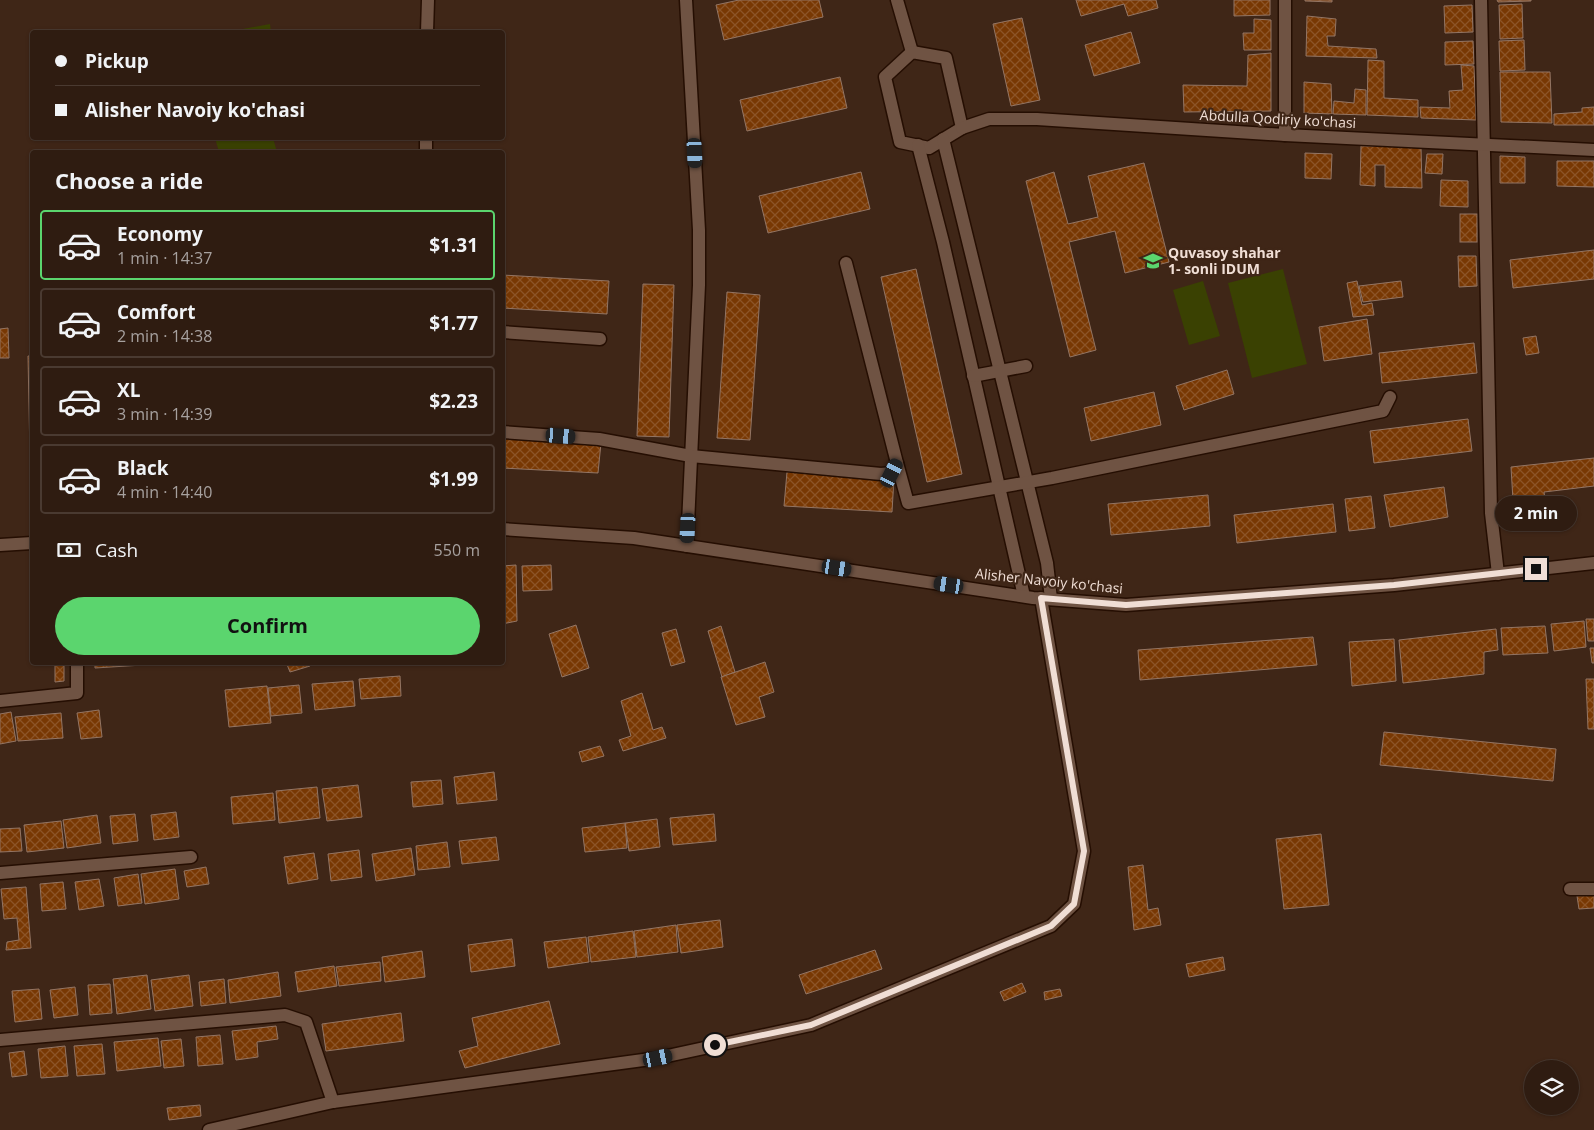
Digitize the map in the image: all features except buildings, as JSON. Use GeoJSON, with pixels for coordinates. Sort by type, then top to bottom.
{"type":"FeatureCollection","features":[{"type":"Feature","properties":{"kind":"street"},"geometry":{"type":"LineString","coordinates":[[428,0],[428,30]]}},
{"type":"Feature","properties":{"kind":"street"},"geometry":{"type":"LineString","coordinates":[[686,0],[699,230],[700,290],[687,546]]}},
{"type":"Feature","properties":{"kind":"street"},"geometry":{"type":"LineString","coordinates":[[897,0],[912,52]]}},
{"type":"Feature","properties":{"kind":"street"},"geometry":{"type":"LineString","coordinates":[[1285,0],[1285,135]]}},
{"type":"Feature","properties":{"kind":"street"},"geometry":{"type":"LineString","coordinates":[[1481,0],[1491,513],[1498,574]]}},
{"type":"Feature","properties":{"kind":"street"},"geometry":{"type":"LineString","coordinates":[[912,52],[946,58],[962,128],[929,148],[900,142],[885,77],[912,52]]}},
{"type":"Feature","properties":{"kind":"street","name":"Abdulla Qodiriy ko'chasi"},"geometry":{"type":"LineString","coordinates":[[962,128],[989,119],[1037,119],[1285,135],[1594,150]]}},
{"type":"Feature","properties":{"kind":"street"},"geometry":{"type":"LineString","coordinates":[[209,1130],[333,1102],[658,1058],[811,1025],[1051,926],[1074,904],[1084,851],[1046,599],[1047,563],[943,140]]}},
{"type":"Feature","properties":{"kind":"street"},"geometry":{"type":"LineString","coordinates":[[918,145],[1024,596]]}},
{"type":"Feature","properties":{"kind":"street"},"geometry":{"type":"LineString","coordinates":[[846,263],[908,503],[999,486],[1027,483],[1383,411],[1390,397]]}},
{"type":"Feature","properties":{"kind":"street"},"geometry":{"type":"LineString","coordinates":[[505,332],[600,338]]}},
{"type":"Feature","properties":{"kind":"street"},"geometry":{"type":"LineString","coordinates":[[973,376],[1026,366]]}},
{"type":"Feature","properties":{"kind":"street"},"geometry":{"type":"LineString","coordinates":[[505,432],[599,438],[691,456],[881,474],[892,473],[897,463]]}},
{"type":"Feature","properties":{"kind":"street","name":"Alisher Navoiy ko'chasi"},"geometry":{"type":"LineString","coordinates":[[505,528],[634,538],[1046,599],[1126,605],[1394,585],[1594,563]]}},
{"type":"Feature","properties":{"kind":"street"},"geometry":{"type":"LineString","coordinates":[[0,545],[30,543]]}},
{"type":"Feature","properties":{"kind":"street"},"geometry":{"type":"LineString","coordinates":[[0,700],[77,693],[77,665]]}},
{"type":"Feature","properties":{"kind":"street"},"geometry":{"type":"LineString","coordinates":[[0,873],[191,857]]}},
{"type":"Feature","properties":{"kind":"street"},"geometry":{"type":"LineString","coordinates":[[1570,889],[1594,889]]}},
{"type":"Feature","properties":{"kind":"street"},"geometry":{"type":"LineString","coordinates":[[0,1040],[285,1015],[306,1022],[333,1102]]}},
{"type":"Feature","properties":{"kind":"green space"},"geometry":{"type":"Polygon","coordinates":[[[270,24],[271,30],[237,30],[270,24]]]}},
{"type":"Feature","properties":{"kind":"green space"},"geometry":{"type":"Polygon","coordinates":[[[216,140],[274,140],[276,150],[218,150],[216,140]]]}},
{"type":"Feature","properties":{"kind":"green space"},"geometry":{"type":"Polygon","coordinates":[[[1283,269],[1307,364],[1252,378],[1228,283],[1283,269]]]}},
{"type":"Feature","properties":{"kind":"green space"},"geometry":{"type":"Polygon","coordinates":[[[1203,281],[1220,336],[1189,345],[1173,290],[1203,281]]]}},
{"type":"Feature","properties":{"kind":"place","name":"Quvasoy shahar 1- sonli IDUM"},"geometry":{"type":"Point","coordinates":[1153,261]}},
{"type":"Feature","properties":{"kind":"route"},"geometry":{"type":"LineString","coordinates":[[715,1045],[811,1025],[1051,926],[1074,904],[1084,851],[1041,598],[1126,605],[1394,585],[1536,569]]}}]}
